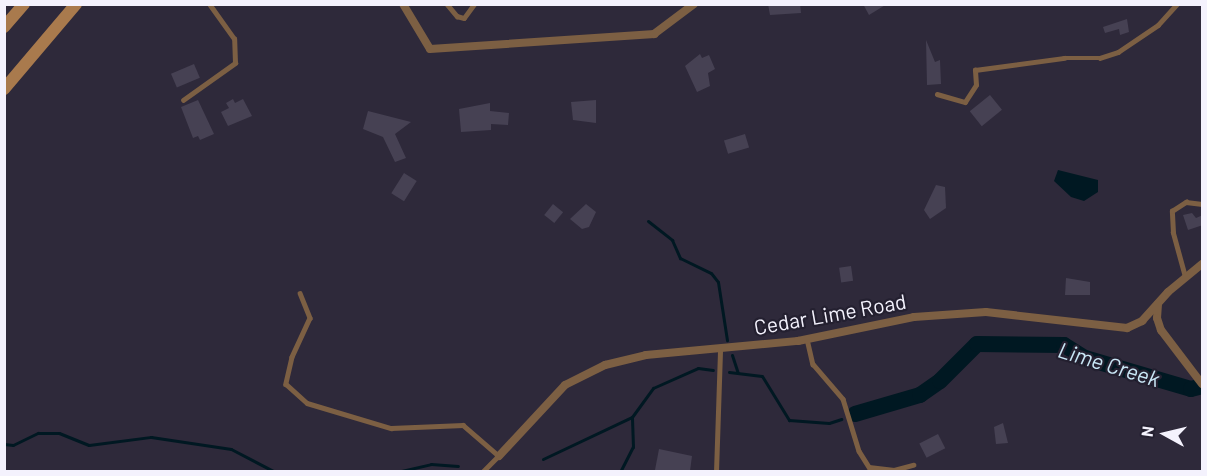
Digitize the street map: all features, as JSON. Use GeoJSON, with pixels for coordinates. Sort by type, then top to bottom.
{"type":"FeatureCollection","features":[{"type":"Feature","properties":{"kind":"main road"},"geometry":{"type":"LineString","coordinates":[[4,27],[24,4]]}},
{"type":"Feature","properties":{"kind":"main road"},"geometry":{"type":"LineString","coordinates":[[4,88],[76,4]]}},
{"type":"Feature","properties":{"kind":"street"},"geometry":{"type":"LineString","coordinates":[[403,4],[430,49],[654,34],[694,4]]}},
{"type":"Feature","properties":{"kind":"street","name":"Cedar Lime Road"},"geometry":{"type":"LineString","coordinates":[[499,456],[565,385],[605,365],[646,356],[807,339],[914,317],[986,312],[1126,328],[1142,321],[1185,277],[1203,264]]}},
{"type":"Feature","properties":{"kind":"street"},"geometry":{"type":"LineString","coordinates":[[1158,304],[1157,318],[1161,330],[1201,382]]}},
{"type":"Feature","properties":{"kind":"lane"},"geometry":{"type":"LineString","coordinates":[[183,100],[235,63],[234,39],[209,4]]}},
{"type":"Feature","properties":{"kind":"lane"},"geometry":{"type":"LineString","coordinates":[[447,4],[457,16],[464,18],[474,4]]}},
{"type":"Feature","properties":{"kind":"lane"},"geometry":{"type":"LineString","coordinates":[[937,94],[965,102],[976,85],[975,70],[1064,58],[1100,58],[1118,52],[1158,25],[1177,4]]}},
{"type":"Feature","properties":{"kind":"lane"},"geometry":{"type":"LineString","coordinates":[[1185,277],[1173,233],[1172,211],[1186,202],[1203,204]]}},
{"type":"Feature","properties":{"kind":"lane"},"geometry":{"type":"LineString","coordinates":[[300,293],[310,318],[285,378],[307,404],[391,428],[463,425],[499,456],[483,471]]}},
{"type":"Feature","properties":{"kind":"lane"},"geometry":{"type":"LineString","coordinates":[[807,339],[813,364],[843,399],[859,451],[869,466],[894,471],[913,465]]}},
{"type":"Feature","properties":{"kind":"lane"},"geometry":{"type":"LineString","coordinates":[[716,471],[720,349]]}},
{"type":"Feature","properties":{"kind":"lane"},"geometry":{"type":"LineString","coordinates":[[445,471],[462,471]]}},
{"type":"Feature","properties":{"kind":"water"},"geometry":{"type":"Polygon","coordinates":[[[1058,170],[1098,180],[1098,192],[1084,201],[1071,197],[1054,181],[1058,170]]]}},
{"type":"Feature","properties":{"kind":"building"},"geometry":{"type":"Polygon","coordinates":[[[768,4],[800,4],[801,13],[770,15],[768,4]]]}},
{"type":"Feature","properties":{"kind":"building"},"geometry":{"type":"Polygon","coordinates":[[[863,4],[887,4],[869,15],[863,4]]]}},
{"type":"Feature","properties":{"kind":"building"},"geometry":{"type":"Polygon","coordinates":[[[1127,19],[1129,32],[1120,35],[1119,29],[1105,33],[1103,27],[1127,19]]]}},
{"type":"Feature","properties":{"kind":"building"},"geometry":{"type":"Polygon","coordinates":[[[926,40],[935,62],[940,60],[941,84],[927,85],[926,40]]]}},
{"type":"Feature","properties":{"kind":"building"},"geometry":{"type":"Polygon","coordinates":[[[700,54],[702,58],[709,55],[715,69],[708,73],[710,86],[697,92],[685,66],[700,54]]]}},
{"type":"Feature","properties":{"kind":"building"},"geometry":{"type":"Polygon","coordinates":[[[194,64],[200,78],[177,88],[171,74],[194,64]]]}},
{"type":"Feature","properties":{"kind":"building"},"geometry":{"type":"Polygon","coordinates":[[[990,95],[1002,110],[982,126],[970,111],[990,95]]]}},
{"type":"Feature","properties":{"kind":"building"},"geometry":{"type":"Polygon","coordinates":[[[233,99],[235,103],[243,99],[252,116],[228,126],[221,112],[229,108],[226,103],[233,99]]]}},
{"type":"Feature","properties":{"kind":"building"},"geometry":{"type":"Polygon","coordinates":[[[198,100],[214,134],[200,140],[198,136],[193,138],[181,107],[198,100]]]}},
{"type":"Feature","properties":{"kind":"building"},"geometry":{"type":"Polygon","coordinates":[[[596,100],[596,123],[573,120],[571,102],[596,100]]]}},
{"type":"Feature","properties":{"kind":"building"},"geometry":{"type":"Polygon","coordinates":[[[490,103],[490,111],[509,113],[508,125],[491,124],[491,130],[461,132],[459,109],[490,103]]]}},
{"type":"Feature","properties":{"kind":"building"},"geometry":{"type":"Polygon","coordinates":[[[368,111],[411,122],[395,134],[406,158],[395,162],[383,137],[363,129],[368,111]]]}},
{"type":"Feature","properties":{"kind":"building"},"geometry":{"type":"Polygon","coordinates":[[[745,134],[749,147],[728,154],[724,140],[745,134]]]}},
{"type":"Feature","properties":{"kind":"building"},"geometry":{"type":"Polygon","coordinates":[[[404,173],[417,181],[404,201],[391,193],[404,173]]]}},
{"type":"Feature","properties":{"kind":"building"},"geometry":{"type":"Polygon","coordinates":[[[936,185],[945,187],[946,208],[930,219],[924,210],[936,185]]]}},
{"type":"Feature","properties":{"kind":"building"},"geometry":{"type":"Polygon","coordinates":[[[553,204],[563,212],[554,223],[544,215],[553,204]]]}},
{"type":"Feature","properties":{"kind":"building"},"geometry":{"type":"Polygon","coordinates":[[[586,204],[596,212],[589,227],[582,229],[570,219],[586,204]]]}},
{"type":"Feature","properties":{"kind":"building"},"geometry":{"type":"Polygon","coordinates":[[[1192,213],[1196,218],[1203,215],[1203,225],[1188,230],[1183,215],[1192,213]]]}},
{"type":"Feature","properties":{"kind":"building"},"geometry":{"type":"Polygon","coordinates":[[[851,266],[853,281],[841,283],[839,268],[851,266]]]}},
{"type":"Feature","properties":{"kind":"building"},"geometry":{"type":"Polygon","coordinates":[[[1066,278],[1090,282],[1090,295],[1065,295],[1066,278]]]}},
{"type":"Feature","properties":{"kind":"building"},"geometry":{"type":"Polygon","coordinates":[[[1003,423],[1008,443],[996,444],[994,427],[1003,423]]]}},
{"type":"Feature","properties":{"kind":"building"},"geometry":{"type":"Polygon","coordinates":[[[938,434],[945,448],[927,458],[919,444],[938,434]]]}},
{"type":"Feature","properties":{"kind":"building"},"geometry":{"type":"Polygon","coordinates":[[[659,449],[692,456],[690,471],[655,470],[659,449]]]}},
{"type":"Feature","properties":{"kind":"waterway"},"geometry":{"type":"LineString","coordinates":[[648,221],[672,240],[680,258],[711,273],[718,282],[727,340]]}},
{"type":"Feature","properties":{"kind":"waterway","name":"Lime Creek"},"geometry":{"type":"LineString","coordinates":[[855,414],[920,395],[940,381],[977,344],[1064,345],[1085,358],[1191,389],[1202,386]]}},
{"type":"Feature","properties":{"kind":"waterway"},"geometry":{"type":"LineString","coordinates":[[732,355],[738,373]]}},
{"type":"Feature","properties":{"kind":"waterway","name":"Lime Creek"},"geometry":{"type":"LineString","coordinates":[[620,472],[633,447],[632,417],[653,388],[698,368],[713,370]]}},
{"type":"Feature","properties":{"kind":"waterway","name":"Lime Creek"},"geometry":{"type":"LineString","coordinates":[[729,372],[762,376],[789,420],[829,423],[841,419]]}},
{"type":"Feature","properties":{"kind":"waterway"},"geometry":{"type":"LineString","coordinates":[[543,459],[632,417]]}},
{"type":"Feature","properties":{"kind":"waterway"},"geometry":{"type":"LineString","coordinates":[[4,444],[13,445],[38,433],[59,433],[89,445],[151,437],[231,449],[275,472]]}},
{"type":"Feature","properties":{"kind":"waterway"},"geometry":{"type":"LineString","coordinates":[[397,472],[431,464],[458,466]]}}]}
